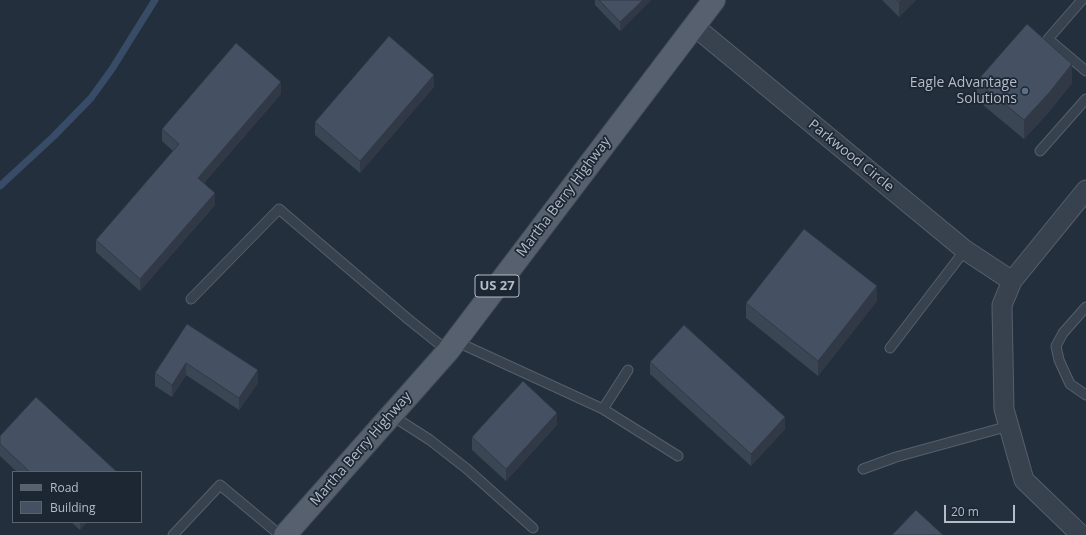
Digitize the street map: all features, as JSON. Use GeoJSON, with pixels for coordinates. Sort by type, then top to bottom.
{"type":"FeatureCollection","features":[{"type":"Feature","properties":{"kind":"main road","name":"Martha Berry Highway"},"geometry":{"type":"LineString","coordinates":[[285,535],[452,346],[714,0]]}},
{"type":"Feature","properties":{"kind":"street","name":"Parkwood Circle"},"geometry":{"type":"LineString","coordinates":[[694,26],[965,250],[1012,281]]}},
{"type":"Feature","properties":{"kind":"street"},"geometry":{"type":"LineString","coordinates":[[1081,535],[1024,480],[1004,409],[1002,304],[1012,281],[1086,190]]}},
{"type":"Feature","properties":{"kind":"lane"},"geometry":{"type":"LineString","coordinates":[[1082,0],[1048,39],[1086,71]]}},
{"type":"Feature","properties":{"kind":"lane"},"geometry":{"type":"LineString","coordinates":[[1040,152],[1086,99]]}},
{"type":"Feature","properties":{"kind":"lane"},"geometry":{"type":"LineString","coordinates":[[191,299],[279,209],[408,319],[452,346],[603,409],[678,456]]}},
{"type":"Feature","properties":{"kind":"lane"},"geometry":{"type":"LineString","coordinates":[[890,348],[965,250]]}},
{"type":"Feature","properties":{"kind":"lane"},"geometry":{"type":"LineString","coordinates":[[1086,307],[1063,333],[1056,346],[1059,360],[1070,384],[1086,395]]}},
{"type":"Feature","properties":{"kind":"lane"},"geometry":{"type":"LineString","coordinates":[[603,409],[628,370]]}},
{"type":"Feature","properties":{"kind":"lane"},"geometry":{"type":"LineString","coordinates":[[391,415],[430,440],[467,469],[534,528]]}},
{"type":"Feature","properties":{"kind":"lane"},"geometry":{"type":"LineString","coordinates":[[863,469],[896,457],[1009,426]]}},
{"type":"Feature","properties":{"kind":"lane"},"geometry":{"type":"LineString","coordinates":[[173,535],[220,485],[280,535]]}},
{"type":"Feature","properties":{"kind":"building"},"geometry":{"type":"Polygon","coordinates":[[[599,0],[643,0],[620,22],[599,0]]]}},
{"type":"Feature","properties":{"kind":"building","name":"Eagle Advantage Solutions"},"geometry":{"type":"Polygon","coordinates":[[[1027,24],[1072,64],[1049,93],[1024,120],[977,81],[1027,24]]]}},
{"type":"Feature","properties":{"kind":"building"},"geometry":{"type":"Polygon","coordinates":[[[389,36],[434,75],[360,161],[315,122],[389,36]]]}},
{"type":"Feature","properties":{"kind":"building"},"geometry":{"type":"Polygon","coordinates":[[[236,43],[281,82],[198,178],[215,193],[140,279],[96,240],[179,144],[162,129],[236,43]]]}},
{"type":"Feature","properties":{"kind":"building"},"geometry":{"type":"Polygon","coordinates":[[[804,229],[877,286],[818,361],[746,303],[804,229]]]}},
{"type":"Feature","properties":{"kind":"building"},"geometry":{"type":"Polygon","coordinates":[[[187,324],[258,370],[239,398],[186,363],[172,385],[155,373],[187,324]]]}},
{"type":"Feature","properties":{"kind":"building"},"geometry":{"type":"Polygon","coordinates":[[[684,325],[785,417],[751,454],[650,362],[684,325]]]}},
{"type":"Feature","properties":{"kind":"building"},"geometry":{"type":"Polygon","coordinates":[[[523,381],[557,413],[506,469],[472,437],[523,381]]]}},
{"type":"Feature","properties":{"kind":"building"},"geometry":{"type":"Polygon","coordinates":[[[36,397],[116,471],[29,471],[0,444],[0,436],[36,397]]]}},
{"type":"Feature","properties":{"kind":"building"},"geometry":{"type":"Polygon","coordinates":[[[916,510],[943,535],[892,535],[916,510]]]}},
{"type":"Feature","properties":{"kind":"waterway"},"geometry":{"type":"LineString","coordinates":[[0,186],[54,136],[91,98],[112,69],[155,0]]}},
{"type":"Feature","properties":{"kind":"place","name":"Eagle Advantage Solutions"},"geometry":{"type":"Point","coordinates":[1025,91]}}]}
